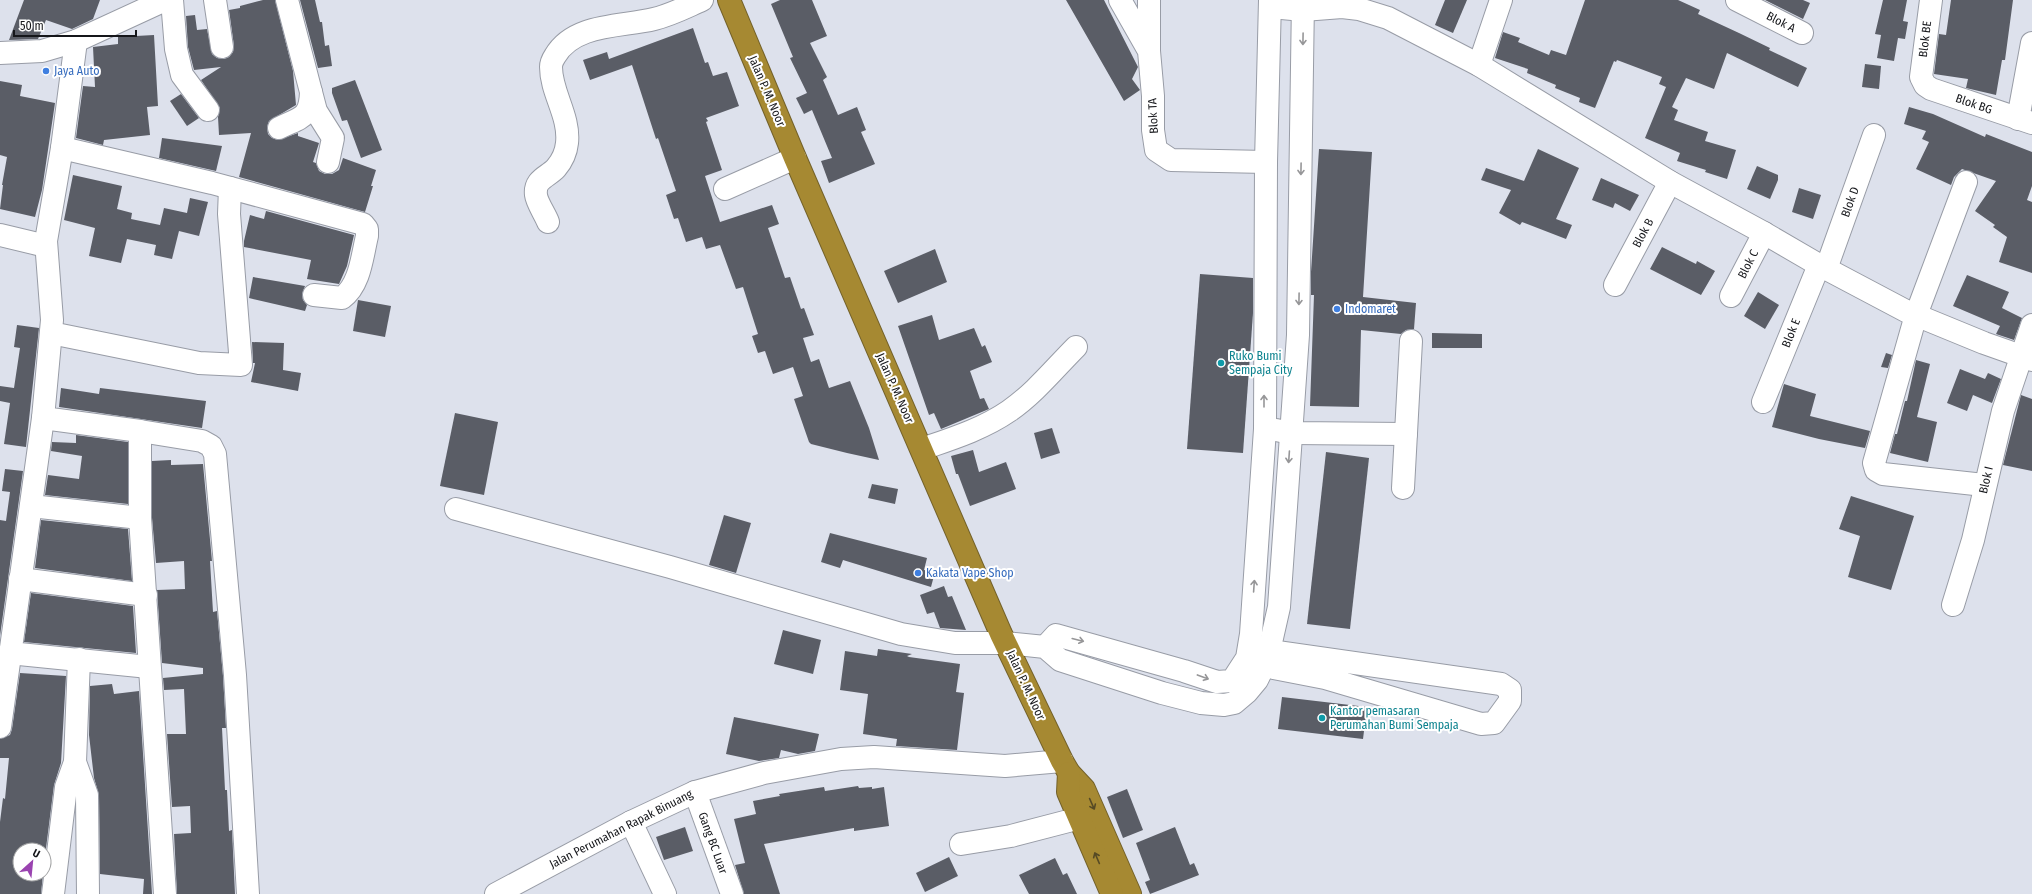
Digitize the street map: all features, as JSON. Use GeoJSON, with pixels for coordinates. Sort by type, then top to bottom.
{"type":"FeatureCollection","features":[{"type":"Feature","properties":{"kind":"highway","name":"Jalan P. M. Noor"},"geometry":{"type":"LineString","coordinates":[[729,0],[795,158],[1006,643],[1065,767],[1084,789],[1130,894]]}},
{"type":"Feature","properties":{"kind":"highway","name":"Jalan P. M. Noor"},"geometry":{"type":"LineString","coordinates":[[1065,767],[1068,792],[1112,894]]}},
{"type":"Feature","properties":{"kind":"street"},"geometry":{"type":"LineString","coordinates":[[215,0],[222,47]]}},
{"type":"Feature","properties":{"kind":"street"},"geometry":{"type":"LineString","coordinates":[[287,0],[316,111],[334,138],[328,162]]}},
{"type":"Feature","properties":{"kind":"street"},"geometry":{"type":"LineString","coordinates":[[548,222],[536,195],[537,184],[564,158],[567,144],[567,130],[551,77],[550,64],[558,50],[576,36],[600,28],[654,19],[702,0]]}},
{"type":"Feature","properties":{"kind":"street","name":"Blok TA"},"geometry":{"type":"LineString","coordinates":[[1120,0],[1149,51],[1153,96],[1153,130],[1156,150],[1171,160],[1266,162]]}},
{"type":"Feature","properties":{"kind":"street"},"geometry":{"type":"LineString","coordinates":[[1149,0],[1149,51]]}},
{"type":"Feature","properties":{"kind":"street"},"geometry":{"type":"LineString","coordinates":[[1479,65],[1501,0]]}},
{"type":"Feature","properties":{"kind":"street","name":"Blok A"},"geometry":{"type":"LineString","coordinates":[[1737,0],[1802,33]]}},
{"type":"Feature","properties":{"kind":"street","name":"Blok BE"},"geometry":{"type":"LineString","coordinates":[[1921,77],[1931,0]]}},
{"type":"Feature","properties":{"kind":"street"},"geometry":{"type":"LineString","coordinates":[[0,53],[42,51],[76,41],[159,3],[176,49],[182,75],[208,110]]}},
{"type":"Feature","properties":{"kind":"street"},"geometry":{"type":"LineString","coordinates":[[1239,687],[1247,658],[1251,634],[1265,429],[1266,162],[1270,4],[1359,9],[1380,15],[1479,65],[1670,182],[1823,267],[1916,315],[2026,358]]}},
{"type":"Feature","properties":{"kind":"street"},"geometry":{"type":"LineString","coordinates":[[456,510],[670,566],[901,634],[955,643],[1006,643],[1045,647],[1056,635],[1184,671],[1217,682],[1239,687],[1257,680],[1267,658],[1279,607],[1298,335],[1303,5]]}},
{"type":"Feature","properties":{"kind":"street"},"geometry":{"type":"LineString","coordinates":[[0,726],[43,418],[51,333],[50,285],[46,246],[62,148],[76,41]]}},
{"type":"Feature","properties":{"kind":"street"},"geometry":{"type":"LineString","coordinates":[[2025,121],[2032,43]]}},
{"type":"Feature","properties":{"kind":"street","name":"Blok BG"},"geometry":{"type":"LineString","coordinates":[[1921,77],[1925,85],[1931,89],[2025,121]]}},
{"type":"Feature","properties":{"kind":"street"},"geometry":{"type":"LineString","coordinates":[[279,128],[307,114],[310,108],[311,92]]}},
{"type":"Feature","properties":{"kind":"street","name":"Blok D"},"geometry":{"type":"LineString","coordinates":[[1823,267],[1874,135]]}},
{"type":"Feature","properties":{"kind":"street"},"geometry":{"type":"LineString","coordinates":[[62,148],[222,186],[363,224],[367,229],[367,236],[355,285],[350,292],[342,298],[314,295]]}},
{"type":"Feature","properties":{"kind":"street"},"geometry":{"type":"LineString","coordinates":[[725,189],[795,158]]}},
{"type":"Feature","properties":{"kind":"street","name":"Blok B"},"geometry":{"type":"LineString","coordinates":[[1615,285],[1670,182]]}},
{"type":"Feature","properties":{"kind":"street"},"geometry":{"type":"LineString","coordinates":[[1966,182],[1916,315],[1874,463],[1876,470],[1883,474],[1984,485]]}},
{"type":"Feature","properties":{"kind":"street"},"geometry":{"type":"LineString","coordinates":[[51,333],[198,363],[241,365],[229,214],[222,186]]}},
{"type":"Feature","properties":{"kind":"street","name":"Blok C"},"geometry":{"type":"LineString","coordinates":[[1731,296],[1764,233]]}},
{"type":"Feature","properties":{"kind":"street"},"geometry":{"type":"LineString","coordinates":[[0,235],[46,246]]}},
{"type":"Feature","properties":{"kind":"street","name":"Blok E"},"geometry":{"type":"LineString","coordinates":[[1763,402],[1823,267]]}},
{"type":"Feature","properties":{"kind":"street","name":"Blok I"},"geometry":{"type":"LineString","coordinates":[[1953,605],[1973,540],[1984,485],[2003,412],[2026,358],[2032,325]]}},
{"type":"Feature","properties":{"kind":"street"},"geometry":{"type":"LineString","coordinates":[[1403,488],[1410,341]]}},
{"type":"Feature","properties":{"kind":"street"},"geometry":{"type":"LineString","coordinates":[[922,449],[968,432],[1008,412],[1023,400],[1076,347]]}},
{"type":"Feature","properties":{"kind":"street"},"geometry":{"type":"LineString","coordinates":[[43,418],[202,441],[211,446],[215,454],[235,675],[248,894]]}},
{"type":"Feature","properties":{"kind":"street"},"geometry":{"type":"LineString","coordinates":[[1265,429],[1291,433],[1406,434]]}},
{"type":"Feature","properties":{"kind":"street"},"geometry":{"type":"LineString","coordinates":[[140,431],[140,518],[165,894]]}},
{"type":"Feature","properties":{"kind":"street"},"geometry":{"type":"LineString","coordinates":[[31,506],[140,518]]}},
{"type":"Feature","properties":{"kind":"street"},"geometry":{"type":"LineString","coordinates":[[20,579],[146,594]]}},
{"type":"Feature","properties":{"kind":"street"},"geometry":{"type":"LineString","coordinates":[[9,653],[149,667]]}},
{"type":"Feature","properties":{"kind":"street"},"geometry":{"type":"LineString","coordinates":[[1267,658],[1501,684],[1510,690],[1510,702],[1494,723],[1481,724],[1325,678],[1267,658]]}},
{"type":"Feature","properties":{"kind":"street"},"geometry":{"type":"LineString","coordinates":[[53,894],[66,787],[75,762],[79,659]]}},
{"type":"Feature","properties":{"kind":"street","name":"Jalan Perumahan Rapak Binuang"},"geometry":{"type":"LineString","coordinates":[[496,894],[631,822],[695,792],[764,773],[841,759],[874,757],[1005,766],[1065,767]]}},
{"type":"Feature","properties":{"kind":"street"},"geometry":{"type":"LineString","coordinates":[[75,762],[87,795],[88,894]]}},
{"type":"Feature","properties":{"kind":"street","name":"Gang BC Luar"},"geometry":{"type":"LineString","coordinates":[[695,792],[732,894]]}},
{"type":"Feature","properties":{"kind":"street"},"geometry":{"type":"LineString","coordinates":[[961,844],[1011,836],[1080,818]]}},
{"type":"Feature","properties":{"kind":"street"},"geometry":{"type":"LineString","coordinates":[[631,822],[665,894]]}},
{"type":"Feature","properties":{"kind":"building"},"geometry":{"type":"Polygon","coordinates":[[[24,0],[100,0],[93,19],[72,29],[46,20],[38,39],[9,40],[24,0]]]}},
{"type":"Feature","properties":{"kind":"building"},"geometry":{"type":"Polygon","coordinates":[[[263,0],[275,0],[293,71],[296,105],[269,121],[267,127],[268,134],[272,138],[278,140],[298,133],[298,136],[319,143],[313,162],[316,163],[319,171],[325,174],[332,174],[339,170],[343,158],[376,170],[365,212],[239,177],[251,133],[219,135],[218,117],[220,108],[201,80],[221,67],[194,70],[188,47],[186,16],[195,15],[197,30],[207,29],[212,54],[217,58],[224,59],[229,57],[233,52],[234,46],[229,10],[263,0]]]}},
{"type":"Feature","properties":{"kind":"building"},"geometry":{"type":"Polygon","coordinates":[[[300,0],[315,0],[320,22],[322,22],[325,46],[329,45],[332,66],[318,68],[300,0]]]}},
{"type":"Feature","properties":{"kind":"building"},"geometry":{"type":"Polygon","coordinates":[[[780,0],[812,0],[827,36],[810,43],[827,77],[823,80],[838,115],[857,107],[866,130],[861,132],[875,164],[829,183],[821,161],[832,158],[812,110],[804,114],[796,98],[807,93],[790,58],[793,57],[771,4],[780,0]]]}},
{"type":"Feature","properties":{"kind":"building"},"geometry":{"type":"Polygon","coordinates":[[[1066,0],[1104,0],[1138,67],[1132,79],[1140,90],[1124,101],[1066,0]]]}},
{"type":"Feature","properties":{"kind":"building"},"geometry":{"type":"Polygon","coordinates":[[[1445,0],[1467,0],[1453,33],[1435,25],[1445,0]]]}},
{"type":"Feature","properties":{"kind":"building"},"geometry":{"type":"Polygon","coordinates":[[[1585,0],[1678,0],[1700,10],[1698,14],[1770,48],[1769,50],[1807,68],[1798,87],[1727,53],[1714,89],[1686,78],[1672,107],[1678,110],[1674,120],[1708,132],[1705,141],[1736,150],[1727,179],[1705,172],[1706,170],[1677,161],[1680,153],[1645,138],[1666,87],[1659,84],[1662,77],[1617,60],[1616,62],[1614,61],[1595,108],[1579,102],[1580,98],[1555,88],[1556,85],[1527,73],[1528,69],[1495,58],[1503,32],[1520,38],[1518,42],[1549,55],[1551,50],[1566,55],[1585,0]]]}},
{"type":"Feature","properties":{"kind":"building"},"geometry":{"type":"Polygon","coordinates":[[[1765,0],[1803,0],[1810,3],[1803,19],[1765,0]]]}},
{"type":"Feature","properties":{"kind":"building"},"geometry":{"type":"Polygon","coordinates":[[[1883,0],[1907,0],[1903,21],[1908,22],[1905,39],[1898,38],[1894,61],[1877,58],[1881,35],[1875,34],[1883,0]]]}},
{"type":"Feature","properties":{"kind":"building"},"geometry":{"type":"Polygon","coordinates":[[[1951,0],[2013,0],[2005,60],[2002,60],[1996,95],[1966,88],[1968,79],[1934,74],[1939,34],[1946,35],[1951,0]]]}},
{"type":"Feature","properties":{"kind":"building"},"geometry":{"type":"Polygon","coordinates":[[[693,28],[705,63],[708,62],[713,76],[727,72],[739,106],[706,118],[722,170],[705,176],[720,222],[772,205],[779,224],[768,228],[785,278],[790,277],[801,309],[804,308],[814,335],[803,338],[811,362],[819,359],[829,388],[850,381],[869,428],[879,460],[811,444],[809,442],[794,399],[803,396],[793,367],[773,374],[765,351],[758,353],[752,336],[758,334],[743,287],[736,289],[720,245],[706,249],[702,237],[686,242],[678,218],[674,219],[666,195],[676,191],[658,138],[656,139],[632,65],[590,80],[583,60],[607,52],[609,59],[693,28]]]}},
{"type":"Feature","properties":{"kind":"building"},"geometry":{"type":"Polygon","coordinates":[[[154,35],[158,106],[147,107],[150,135],[104,140],[103,145],[76,138],[83,86],[95,87],[93,47],[118,44],[118,37],[154,35]]]}},
{"type":"Feature","properties":{"kind":"building"},"geometry":{"type":"Polygon","coordinates":[[[1865,64],[1881,66],[1879,89],[1862,87],[1865,64]]]}},
{"type":"Feature","properties":{"kind":"building"},"geometry":{"type":"Polygon","coordinates":[[[355,80],[382,150],[361,158],[347,120],[342,121],[332,93],[332,88],[355,80]]]}},
{"type":"Feature","properties":{"kind":"building"},"geometry":{"type":"Polygon","coordinates":[[[0,81],[22,85],[20,96],[55,103],[42,190],[35,217],[0,209],[2,185],[7,157],[0,155],[0,81]]]}},
{"type":"Feature","properties":{"kind":"building"},"geometry":{"type":"Polygon","coordinates":[[[181,94],[199,118],[187,126],[170,101],[181,94]]]}},
{"type":"Feature","properties":{"kind":"building"},"geometry":{"type":"Polygon","coordinates":[[[1909,107],[1933,114],[1985,137],[1986,134],[2032,152],[2032,186],[2027,200],[2032,202],[2032,273],[1999,262],[2007,237],[1993,227],[1995,225],[1975,211],[1996,181],[1962,169],[1954,177],[1951,185],[1916,169],[1929,142],[1922,139],[1926,131],[1904,124],[1909,107]]]}},
{"type":"Feature","properties":{"kind":"building"},"geometry":{"type":"Polygon","coordinates":[[[162,138],[222,146],[216,171],[159,158],[162,138]]]}},
{"type":"Feature","properties":{"kind":"building"},"geometry":{"type":"Polygon","coordinates":[[[1319,149],[1372,152],[1363,297],[1416,303],[1414,329],[1406,330],[1401,334],[1361,330],[1359,407],[1310,406],[1314,295],[1311,295],[1311,272],[1319,149]]]}},
{"type":"Feature","properties":{"kind":"building"},"geometry":{"type":"Polygon","coordinates":[[[1538,149],[1579,168],[1556,219],[1572,225],[1566,239],[1522,222],[1520,225],[1499,213],[1511,190],[1481,180],[1486,168],[1524,181],[1538,149]]]}},
{"type":"Feature","properties":{"kind":"building"},"geometry":{"type":"Polygon","coordinates":[[[1757,166],[1778,175],[1778,180],[1770,199],[1747,189],[1757,166]]]}},
{"type":"Feature","properties":{"kind":"building"},"geometry":{"type":"Polygon","coordinates":[[[73,175],[122,186],[117,209],[132,213],[131,219],[160,225],[164,208],[187,213],[190,198],[208,202],[199,236],[179,231],[172,259],[154,255],[156,245],[127,239],[121,263],[89,256],[95,228],[64,220],[73,175]]]}},
{"type":"Feature","properties":{"kind":"building"},"geometry":{"type":"Polygon","coordinates":[[[1601,178],[1639,195],[1630,211],[1615,203],[1613,208],[1592,200],[1601,178]]]}},
{"type":"Feature","properties":{"kind":"building"},"geometry":{"type":"Polygon","coordinates":[[[1799,188],[1821,195],[1813,219],[1792,212],[1799,188]]]}},
{"type":"Feature","properties":{"kind":"building"},"geometry":{"type":"Polygon","coordinates":[[[266,211],[354,235],[347,266],[339,284],[307,279],[311,260],[244,247],[250,215],[264,219],[266,211]]]}},
{"type":"Feature","properties":{"kind":"building"},"geometry":{"type":"Polygon","coordinates":[[[1662,247],[1696,264],[1697,261],[1715,271],[1701,295],[1650,269],[1662,247]]]}},
{"type":"Feature","properties":{"kind":"building"},"geometry":{"type":"Polygon","coordinates":[[[935,249],[947,282],[898,303],[884,271],[935,249]]]}},
{"type":"Feature","properties":{"kind":"building","name":"Ruko Bumi Sempaja City"},"geometry":{"type":"Polygon","coordinates":[[[1200,274],[1253,278],[1253,313],[1243,453],[1187,449],[1200,274]]]}},
{"type":"Feature","properties":{"kind":"building"},"geometry":{"type":"Polygon","coordinates":[[[1967,275],[2009,292],[2002,308],[2022,318],[2014,340],[1996,334],[2000,326],[1953,306],[1967,275]]]}},
{"type":"Feature","properties":{"kind":"building"},"geometry":{"type":"Polygon","coordinates":[[[253,277],[305,286],[302,294],[303,300],[307,305],[305,311],[249,298],[253,277]]]}},
{"type":"Feature","properties":{"kind":"building"},"geometry":{"type":"Polygon","coordinates":[[[1758,292],[1779,305],[1765,329],[1744,316],[1758,292]]]}},
{"type":"Feature","properties":{"kind":"building"},"geometry":{"type":"Polygon","coordinates":[[[358,300],[391,306],[385,337],[353,331],[358,300]]]}},
{"type":"Feature","properties":{"kind":"building"},"geometry":{"type":"Polygon","coordinates":[[[932,315],[939,340],[974,328],[982,347],[985,345],[992,362],[970,371],[980,399],[984,398],[989,409],[941,429],[934,413],[929,415],[898,326],[932,315]]]}},
{"type":"Feature","properties":{"kind":"building"},"geometry":{"type":"Polygon","coordinates":[[[17,325],[39,328],[26,447],[4,444],[10,403],[0,401],[0,386],[14,388],[20,348],[14,347],[17,325]]]}},
{"type":"Feature","properties":{"kind":"building"},"geometry":{"type":"Polygon","coordinates":[[[1432,333],[1482,334],[1482,348],[1432,348],[1432,333]]]}},
{"type":"Feature","properties":{"kind":"building"},"geometry":{"type":"Polygon","coordinates":[[[252,342],[284,343],[283,370],[301,373],[298,391],[251,382],[255,363],[253,363],[252,342]]]}},
{"type":"Feature","properties":{"kind":"building"},"geometry":{"type":"Polygon","coordinates":[[[1886,353],[1892,355],[1888,368],[1881,367],[1886,353]]]}},
{"type":"Feature","properties":{"kind":"building"},"geometry":{"type":"Polygon","coordinates":[[[1916,360],[1930,364],[1917,417],[1937,422],[1928,462],[1890,453],[1895,434],[1897,434],[1905,401],[1907,401],[1916,360]]]}},
{"type":"Feature","properties":{"kind":"building"},"geometry":{"type":"Polygon","coordinates":[[[1960,369],[1985,379],[1988,373],[2001,379],[1992,403],[1973,395],[1967,411],[1947,403],[1960,369]]]}},
{"type":"Feature","properties":{"kind":"building"},"geometry":{"type":"Polygon","coordinates":[[[1784,384],[1816,394],[1810,416],[1870,431],[1865,448],[1819,439],[1772,427],[1784,384]]]}},
{"type":"Feature","properties":{"kind":"building"},"geometry":{"type":"Polygon","coordinates":[[[61,388],[99,394],[100,388],[206,401],[202,428],[59,407],[61,388]]]}},
{"type":"Feature","properties":{"kind":"building"},"geometry":{"type":"Polygon","coordinates":[[[2021,395],[2032,399],[2032,471],[2003,465],[2021,395]]]}},
{"type":"Feature","properties":{"kind":"building"},"geometry":{"type":"Polygon","coordinates":[[[455,413],[498,422],[484,495],[440,486],[455,413]]]}},
{"type":"Feature","properties":{"kind":"building"},"geometry":{"type":"Polygon","coordinates":[[[1052,428],[1060,453],[1041,459],[1034,433],[1052,428]]]}},
{"type":"Feature","properties":{"kind":"building"},"geometry":{"type":"Polygon","coordinates":[[[76,435],[128,442],[128,504],[45,495],[48,475],[79,479],[82,456],[51,451],[52,442],[76,443],[76,435]]]}},
{"type":"Feature","properties":{"kind":"building"},"geometry":{"type":"Polygon","coordinates":[[[973,450],[979,472],[1006,462],[1016,489],[970,506],[958,474],[956,474],[951,456],[973,450]]]}},
{"type":"Feature","properties":{"kind":"building"},"geometry":{"type":"Polygon","coordinates":[[[1326,452],[1369,458],[1350,629],[1307,624],[1326,452]]]}},
{"type":"Feature","properties":{"kind":"building"},"geometry":{"type":"Polygon","coordinates":[[[171,460],[171,465],[203,464],[212,561],[210,561],[213,612],[217,611],[223,676],[226,728],[222,728],[225,790],[227,790],[229,831],[232,830],[235,894],[177,894],[174,834],[191,833],[190,806],[172,807],[167,734],[186,734],[184,689],[164,690],[163,678],[203,674],[203,668],[162,663],[157,590],[185,589],[184,561],[156,563],[152,518],[152,461],[171,460]]]}},
{"type":"Feature","properties":{"kind":"building"},"geometry":{"type":"Polygon","coordinates":[[[5,469],[23,471],[0,636],[0,520],[6,521],[10,492],[2,491],[5,469]]]}},
{"type":"Feature","properties":{"kind":"building"},"geometry":{"type":"Polygon","coordinates":[[[872,484],[898,489],[895,504],[868,498],[872,484]]]}},
{"type":"Feature","properties":{"kind":"building"},"geometry":{"type":"Polygon","coordinates":[[[1851,496],[1914,516],[1891,590],[1848,577],[1860,536],[1839,529],[1851,496]]]}},
{"type":"Feature","properties":{"kind":"building"},"geometry":{"type":"Polygon","coordinates":[[[724,515],[751,523],[736,573],[709,565],[724,515]]]}},
{"type":"Feature","properties":{"kind":"building"},"geometry":{"type":"Polygon","coordinates":[[[41,520],[128,529],[132,581],[35,568],[41,520]]]}},
{"type":"Feature","properties":{"kind":"building"},"geometry":{"type":"Polygon","coordinates":[[[830,533],[927,558],[924,570],[935,572],[931,587],[843,560],[840,568],[821,562],[830,533]]]}},
{"type":"Feature","properties":{"kind":"building"},"geometry":{"type":"Polygon","coordinates":[[[944,586],[948,597],[952,596],[966,630],[940,628],[934,612],[927,614],[920,595],[944,586]]]}},
{"type":"Feature","properties":{"kind":"building"},"geometry":{"type":"Polygon","coordinates":[[[31,593],[133,606],[136,653],[24,642],[31,593]]]}},
{"type":"Feature","properties":{"kind":"building"},"geometry":{"type":"Polygon","coordinates":[[[783,630],[821,640],[813,674],[774,664],[783,630]]]}},
{"type":"Feature","properties":{"kind":"building"},"geometry":{"type":"Polygon","coordinates":[[[878,649],[912,654],[907,656],[909,657],[960,664],[956,692],[964,693],[957,750],[896,746],[897,739],[863,734],[868,694],[840,690],[845,651],[877,656],[878,649]]]}},
{"type":"Feature","properties":{"kind":"building"},"geometry":{"type":"Polygon","coordinates":[[[20,673],[66,676],[61,763],[54,785],[47,842],[12,842],[12,882],[42,882],[41,894],[0,894],[0,822],[3,798],[5,799],[9,758],[0,758],[0,739],[10,735],[20,673]]]}},
{"type":"Feature","properties":{"kind":"building"},"geometry":{"type":"Polygon","coordinates":[[[112,684],[114,694],[139,691],[152,894],[143,894],[144,879],[100,874],[99,795],[94,778],[89,735],[90,686],[112,684]]]}},
{"type":"Feature","properties":{"kind":"building","name":"Kantor pemasaran Perumahan Bumi Sempaja"},"geometry":{"type":"Polygon","coordinates":[[[1282,697],[1367,707],[1363,739],[1278,729],[1282,697]]]}},
{"type":"Feature","properties":{"kind":"building"},"geometry":{"type":"Polygon","coordinates":[[[734,717],[819,734],[815,751],[798,754],[781,750],[779,758],[759,761],[726,754],[734,717]]]}},
{"type":"Feature","properties":{"kind":"building"},"geometry":{"type":"Polygon","coordinates":[[[858,786],[859,788],[872,787],[872,789],[884,787],[889,826],[854,831],[854,828],[764,844],[780,894],[744,894],[735,865],[745,863],[734,819],[756,814],[753,801],[780,796],[779,794],[824,787],[825,791],[858,786]]]}},
{"type":"Feature","properties":{"kind":"building"},"geometry":{"type":"Polygon","coordinates":[[[1127,789],[1143,830],[1123,838],[1107,797],[1127,789]]]}},
{"type":"Feature","properties":{"kind":"building"},"geometry":{"type":"Polygon","coordinates":[[[685,827],[693,851],[664,860],[656,837],[685,827]]]}},
{"type":"Feature","properties":{"kind":"building"},"geometry":{"type":"Polygon","coordinates":[[[1175,827],[1190,865],[1194,863],[1199,875],[1150,894],[1145,882],[1150,880],[1136,843],[1175,827]]]}},
{"type":"Feature","properties":{"kind":"building"},"geometry":{"type":"Polygon","coordinates":[[[949,857],[958,876],[925,892],[916,873],[949,857]]]}},
{"type":"Feature","properties":{"kind":"building"},"geometry":{"type":"Polygon","coordinates":[[[1055,858],[1063,875],[1067,873],[1077,894],[1029,894],[1019,875],[1055,858]]]}},
{"type":"Feature","properties":{"kind":"place","name":"Jaya Auto"},"geometry":{"type":"Point","coordinates":[46,71]}},
{"type":"Feature","properties":{"kind":"place","name":"Indomaret"},"geometry":{"type":"Point","coordinates":[1337,309]}},
{"type":"Feature","properties":{"kind":"place","name":"Ruko Bumi Sempaja City"},"geometry":{"type":"Point","coordinates":[1221,363]}},
{"type":"Feature","properties":{"kind":"place","name":"Kakata Vape Shop"},"geometry":{"type":"Point","coordinates":[918,573]}},
{"type":"Feature","properties":{"kind":"place","name":"Kantor pemasaran Perumahan Bumi Sempaja"},"geometry":{"type":"Point","coordinates":[1322,718]}}]}
